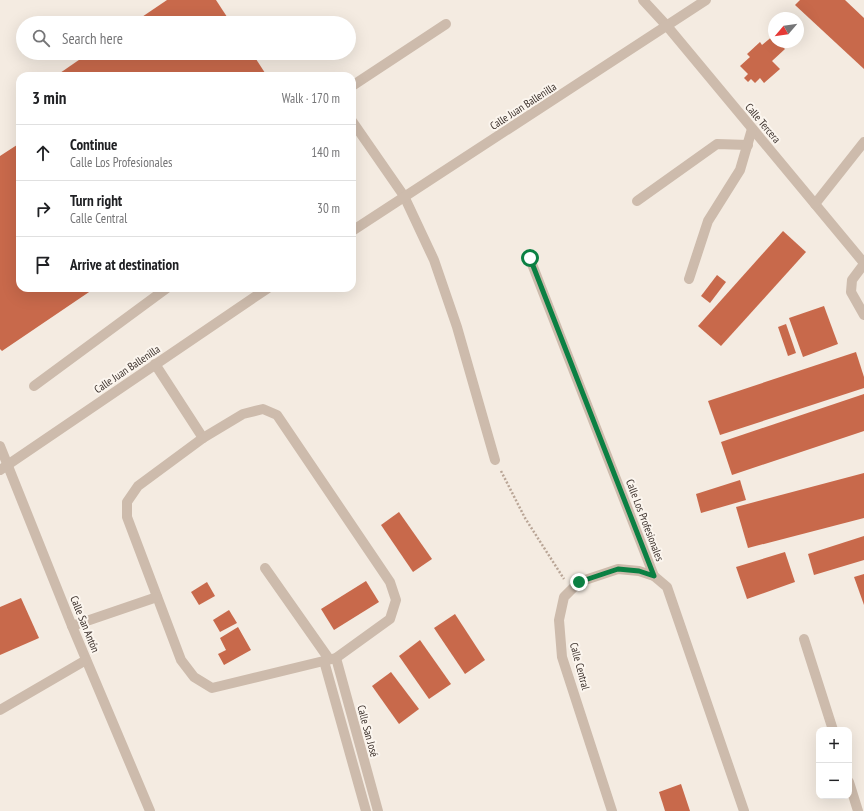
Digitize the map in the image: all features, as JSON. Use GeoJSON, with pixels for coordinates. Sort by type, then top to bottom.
{"type":"FeatureCollection","features":[{"type":"Feature","properties":{"kind":"street","name":"Calle Tercera"},"geometry":{"type":"LineString","coordinates":[[643,0],[667,26],[864,264]]}},
{"type":"Feature","properties":{"kind":"street","name":"Calle Juan Ballenilla"},"geometry":{"type":"LineString","coordinates":[[356,228],[706,0]]}},
{"type":"Feature","properties":{"kind":"street"},"geometry":{"type":"LineString","coordinates":[[356,83],[446,24]]}},
{"type":"Feature","properties":{"kind":"street"},"geometry":{"type":"LineString","coordinates":[[356,127],[404,196],[437,267],[458,327],[495,460]]}},
{"type":"Feature","properties":{"kind":"street"},"geometry":{"type":"LineString","coordinates":[[689,279],[708,221],[740,170],[752,129]]}},
{"type":"Feature","properties":{"kind":"street"},"geometry":{"type":"LineString","coordinates":[[815,204],[864,142]]}},
{"type":"Feature","properties":{"kind":"street"},"geometry":{"type":"LineString","coordinates":[[637,201],[717,144],[748,145]]}},
{"type":"Feature","properties":{"kind":"street","name":"Calle Los Profesionales"},"geometry":{"type":"LineString","coordinates":[[530,258],[654,576],[667,587],[744,811]]}},
{"type":"Feature","properties":{"kind":"street"},"geometry":{"type":"LineString","coordinates":[[864,264],[852,280],[851,292],[864,315]]}},
{"type":"Feature","properties":{"kind":"street"},"geometry":{"type":"LineString","coordinates":[[34,386],[162,292]]}},
{"type":"Feature","properties":{"kind":"street","name":"Calle Juan Ballenilla"},"geometry":{"type":"LineString","coordinates":[[4,468],[155,364],[254,292]]}},
{"type":"Feature","properties":{"kind":"street"},"geometry":{"type":"LineString","coordinates":[[155,364],[203,438]]}},
{"type":"Feature","properties":{"kind":"street"},"geometry":{"type":"LineString","coordinates":[[263,409],[277,415],[390,582],[396,600],[390,619],[330,659],[212,688],[194,677],[181,660],[127,517],[127,502],[138,486],[203,438],[243,414],[263,409]]}},
{"type":"Feature","properties":{"kind":"street","name":"Calle San Antón"},"geometry":{"type":"LineString","coordinates":[[0,446],[4,468],[150,811]]}},
{"type":"Feature","properties":{"kind":"street"},"geometry":{"type":"LineString","coordinates":[[265,568],[330,659],[366,811]]}},
{"type":"Feature","properties":{"kind":"street","name":"Calle Central"},"geometry":{"type":"LineString","coordinates":[[612,811],[562,657],[559,620],[564,598],[579,582],[618,569],[639,571],[654,576]]}},
{"type":"Feature","properties":{"kind":"street"},"geometry":{"type":"LineString","coordinates":[[72,626],[157,597]]}},
{"type":"Feature","properties":{"kind":"street"},"geometry":{"type":"LineString","coordinates":[[804,639],[832,727]]}},
{"type":"Feature","properties":{"kind":"street","name":"Calle San José"},"geometry":{"type":"LineString","coordinates":[[330,659],[378,811]]}},
{"type":"Feature","properties":{"kind":"street"},"geometry":{"type":"LineString","coordinates":[[0,710],[86,660]]}},
{"type":"Feature","properties":{"kind":"street"},"geometry":{"type":"LineString","coordinates":[[852,792],[858,811]]}},
{"type":"Feature","properties":{"kind":"path"},"geometry":{"type":"LineString","coordinates":[[495,460],[525,518],[571,590]]}},
{"type":"Feature","properties":{"kind":"building"},"geometry":{"type":"Polygon","coordinates":[[[167,0],[216,0],[226,16],[143,16],[167,0]]]}},
{"type":"Feature","properties":{"kind":"building"},"geometry":{"type":"Polygon","coordinates":[[[800,0],[845,0],[864,18],[864,69],[804,12],[795,5],[800,0]]]}},
{"type":"Feature","properties":{"kind":"building"},"geometry":{"type":"Polygon","coordinates":[[[768,40],[768,48],[785,49],[772,61],[780,69],[764,83],[760,78],[755,83],[751,79],[748,82],[744,78],[748,74],[740,66],[750,57],[747,54],[760,42],[762,45],[768,40]]]}},
{"type":"Feature","properties":{"kind":"building"},"geometry":{"type":"Polygon","coordinates":[[[79,60],[257,60],[264,72],[61,72],[79,60]]]}},
{"type":"Feature","properties":{"kind":"building"},"geometry":{"type":"Polygon","coordinates":[[[16,146],[16,292],[89,292],[2,351],[0,349],[0,156],[16,146]]]}},
{"type":"Feature","properties":{"kind":"building"},"geometry":{"type":"Polygon","coordinates":[[[783,231],[806,252],[721,346],[698,326],[783,231]]]}},
{"type":"Feature","properties":{"kind":"building"},"geometry":{"type":"Polygon","coordinates":[[[717,275],[726,282],[710,303],[701,296],[717,275]]]}},
{"type":"Feature","properties":{"kind":"building"},"geometry":{"type":"Polygon","coordinates":[[[824,306],[838,344],[803,357],[789,318],[824,306]]]}},
{"type":"Feature","properties":{"kind":"building"},"geometry":{"type":"Polygon","coordinates":[[[786,324],[796,353],[788,356],[778,327],[786,324]]]}},
{"type":"Feature","properties":{"kind":"building"},"geometry":{"type":"Polygon","coordinates":[[[856,352],[864,377],[864,388],[720,435],[708,401],[856,352]]]}},
{"type":"Feature","properties":{"kind":"building"},"geometry":{"type":"Polygon","coordinates":[[[864,394],[864,431],[732,475],[721,442],[864,394]]]}},
{"type":"Feature","properties":{"kind":"building"},"geometry":{"type":"Polygon","coordinates":[[[864,473],[864,518],[748,548],[736,507],[864,473]]]}},
{"type":"Feature","properties":{"kind":"building"},"geometry":{"type":"Polygon","coordinates":[[[740,480],[746,500],[701,513],[696,494],[740,480]]]}},
{"type":"Feature","properties":{"kind":"building"},"geometry":{"type":"Polygon","coordinates":[[[399,512],[432,559],[413,572],[381,525],[399,512]]]}},
{"type":"Feature","properties":{"kind":"building"},"geometry":{"type":"Polygon","coordinates":[[[864,536],[864,560],[814,575],[808,554],[864,536]]]}},
{"type":"Feature","properties":{"kind":"building"},"geometry":{"type":"Polygon","coordinates":[[[785,552],[795,582],[747,599],[736,567],[785,552]]]}},
{"type":"Feature","properties":{"kind":"building"},"geometry":{"type":"Polygon","coordinates":[[[864,574],[864,605],[854,577],[864,574]]]}},
{"type":"Feature","properties":{"kind":"building"},"geometry":{"type":"Polygon","coordinates":[[[366,581],[379,602],[334,630],[321,609],[366,581]]]}},
{"type":"Feature","properties":{"kind":"building"},"geometry":{"type":"Polygon","coordinates":[[[207,582],[215,596],[199,605],[191,592],[207,582]]]}},
{"type":"Feature","properties":{"kind":"building"},"geometry":{"type":"Polygon","coordinates":[[[21,598],[39,638],[0,655],[0,607],[21,598]]]}},
{"type":"Feature","properties":{"kind":"building"},"geometry":{"type":"Polygon","coordinates":[[[229,610],[237,623],[220,632],[213,620],[229,610]]]}},
{"type":"Feature","properties":{"kind":"building"},"geometry":{"type":"Polygon","coordinates":[[[455,614],[485,660],[465,674],[434,628],[455,614]]]}},
{"type":"Feature","properties":{"kind":"building"},"geometry":{"type":"Polygon","coordinates":[[[238,627],[251,650],[224,665],[218,654],[226,650],[220,638],[238,627]]]}},
{"type":"Feature","properties":{"kind":"building"},"geometry":{"type":"Polygon","coordinates":[[[420,640],[451,684],[429,699],[399,656],[420,640]]]}},
{"type":"Feature","properties":{"kind":"building"},"geometry":{"type":"Polygon","coordinates":[[[391,672],[419,709],[399,724],[372,686],[391,672]]]}},
{"type":"Feature","properties":{"kind":"building"},"geometry":{"type":"Polygon","coordinates":[[[681,784],[690,811],[665,811],[659,792],[681,784]]]}},
{"type":"Feature","properties":{"kind":"route"},"geometry":{"type":"LineString","coordinates":[[530,258],[654,576],[639,571],[618,569],[579,582]]}}]}
